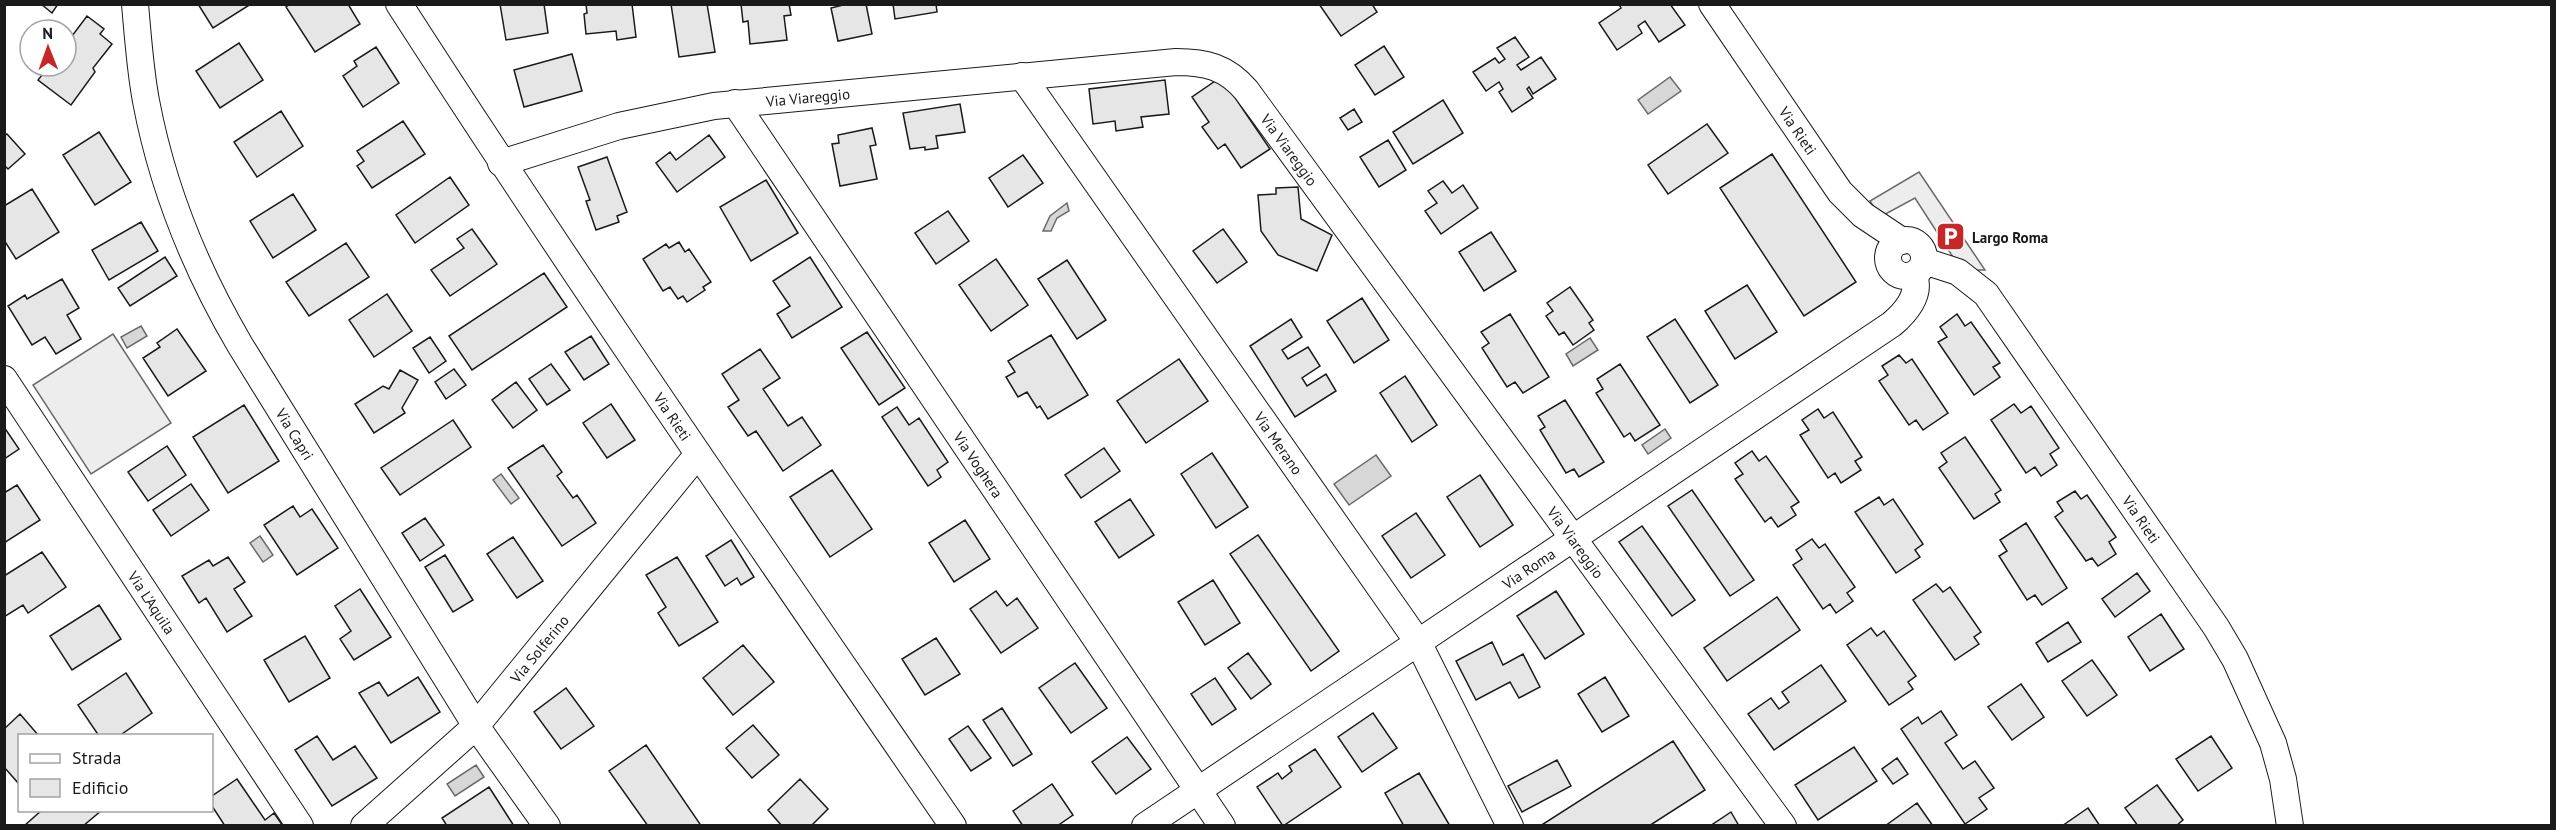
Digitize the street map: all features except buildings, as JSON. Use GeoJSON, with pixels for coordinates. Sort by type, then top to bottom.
{"type":"FeatureCollection","features":[{"type":"Feature","properties":{"kind":"street","name":"Via Capri"},"geometry":{"type":"LineString","coordinates":[[135,4],[142,74],[152,129],[168,187],[209,289],[240,345],[476,726],[547,825]]}},
{"type":"Feature","properties":{"kind":"street","name":"Via Rieti"},"geometry":{"type":"LineString","coordinates":[[399,4],[501,163],[953,825]]}},
{"type":"Feature","properties":{"kind":"street","name":"Via Rieti"},"geometry":{"type":"LineString","coordinates":[[1712,4],[1840,192],[1863,215],[1902,241],[1896,244],[1889,253],[1890,265],[1897,274],[1909,276],[1919,268],[1958,272],[1986,294],[2216,627],[2250,689],[2273,743],[2283,779],[2290,825]]}},
{"type":"Feature","properties":{"kind":"street","name":"Via Viareggio"},"geometry":{"type":"LineString","coordinates":[[501,163],[619,126],[735,103],[1190,62],[1212,65],[1230,73],[1246,90],[1783,825]]}},
{"type":"Feature","properties":{"kind":"street","name":"Via Merano"},"geometry":{"type":"LineString","coordinates":[[1022,76],[1418,642],[1510,825]]}},
{"type":"Feature","properties":{"kind":"street","name":"Via Voghera"},"geometry":{"type":"LineString","coordinates":[[735,103],[1222,825]]}},
{"type":"Feature","properties":{"kind":"street","name":"Via Roma"},"geometry":{"type":"LineString","coordinates":[[1145,825],[1892,324],[1904,313],[1913,299],[1919,268]]}},
{"type":"Feature","properties":{"kind":"street","name":"Via L'Aquila"},"geometry":{"type":"LineString","coordinates":[[4,379],[300,825]]}},
{"type":"Feature","properties":{"kind":"street","name":"Via Solferino"},"geometry":{"type":"LineString","coordinates":[[364,825],[476,726],[698,454]]}},
{"type":"Feature","properties":{"kind":"shaded area"},"geometry":{"type":"Polygon","coordinates":[[[1670,77],[1681,91],[1648,114],[1638,100],[1670,77]]]}},
{"type":"Feature","properties":{"kind":"shaded area","name":"Largo Roma"},"geometry":{"type":"Polygon","coordinates":[[[1919,172],[1985,270],[1971,270],[1953,257],[1915,198],[1880,217],[1870,201],[1919,172]]]}},
{"type":"Feature","properties":{"kind":"shaded area"},"geometry":{"type":"Polygon","coordinates":[[[1067,203],[1069,211],[1057,218],[1051,231],[1043,231],[1050,216],[1067,203]]]}},
{"type":"Feature","properties":{"kind":"shaded area"},"geometry":{"type":"Polygon","coordinates":[[[141,326],[147,336],[127,348],[121,337],[141,326]]]}},
{"type":"Feature","properties":{"kind":"shaded area"},"geometry":{"type":"Polygon","coordinates":[[[113,334],[171,423],[91,474],[33,385],[113,334]]]}},
{"type":"Feature","properties":{"kind":"shaded area"},"geometry":{"type":"Polygon","coordinates":[[[1590,338],[1598,350],[1573,366],[1566,354],[1590,338]]]}},
{"type":"Feature","properties":{"kind":"shaded area"},"geometry":{"type":"Polygon","coordinates":[[[1665,429],[1671,438],[1648,454],[1642,445],[1665,429]]]}},
{"type":"Feature","properties":{"kind":"shaded area"},"geometry":{"type":"Polygon","coordinates":[[[1376,455],[1391,476],[1349,505],[1334,484],[1376,455]]]}},
{"type":"Feature","properties":{"kind":"shaded area"},"geometry":{"type":"Polygon","coordinates":[[[501,474],[519,498],[511,504],[493,480],[501,474]]]}},
{"type":"Feature","properties":{"kind":"shaded area"},"geometry":{"type":"Polygon","coordinates":[[[260,536],[273,555],[263,562],[250,543],[260,536]]]}},
{"type":"Feature","properties":{"kind":"shaded area"},"geometry":{"type":"Polygon","coordinates":[[[476,765],[484,777],[455,796],[447,784],[476,765]]]}},
{"type":"Feature","properties":{"kind":"place","name":"Largo Roma"},"geometry":{"type":"Point","coordinates":[1951,237]}}]}
